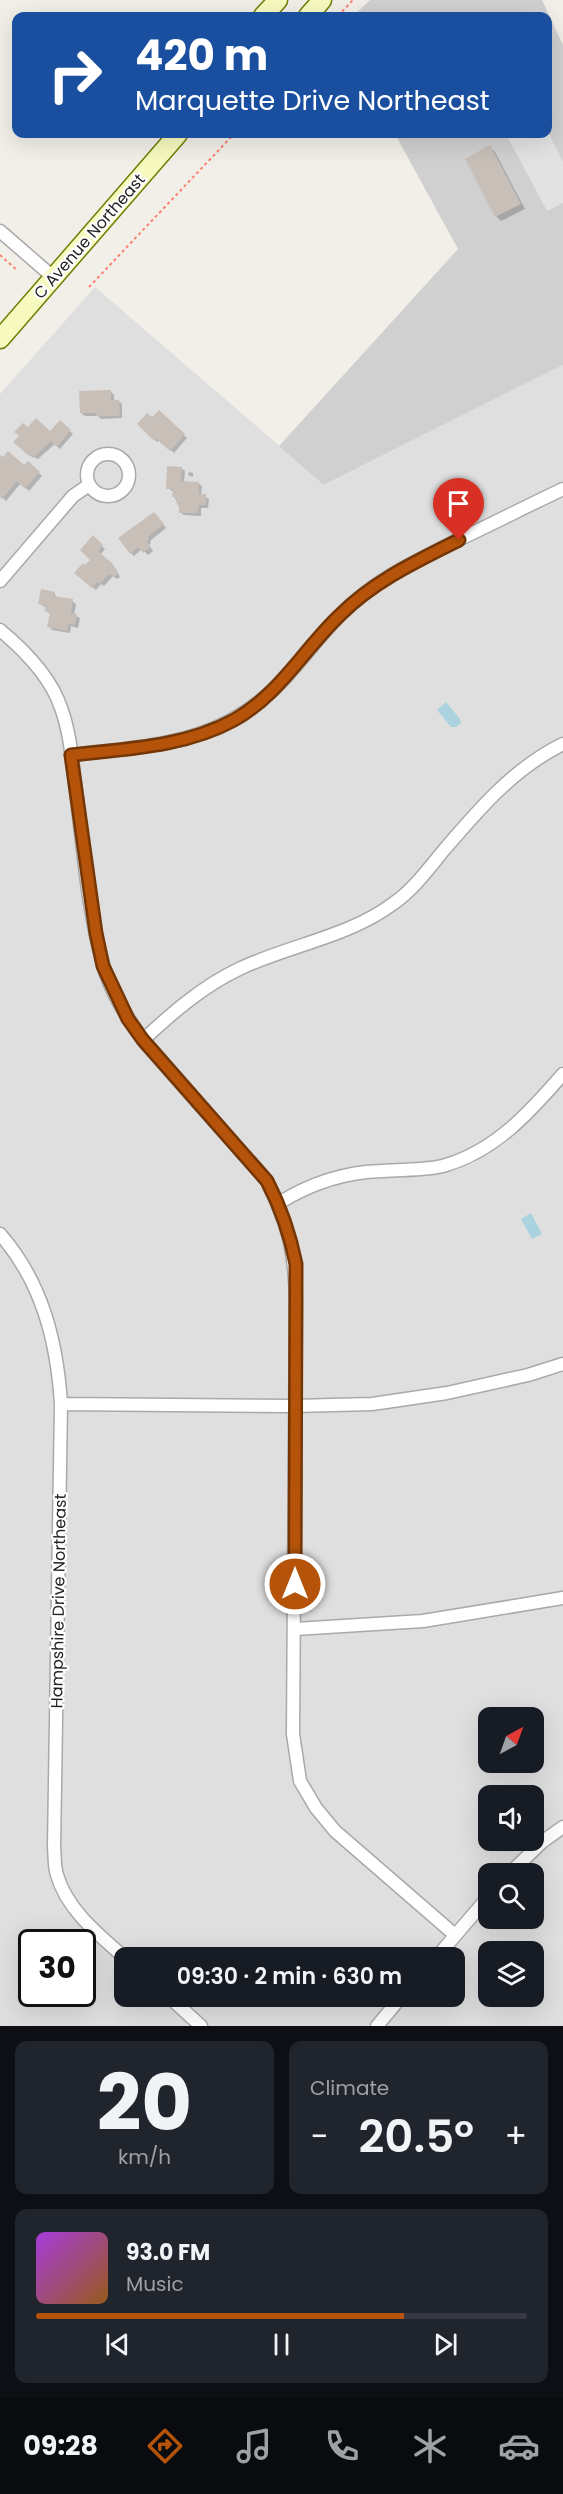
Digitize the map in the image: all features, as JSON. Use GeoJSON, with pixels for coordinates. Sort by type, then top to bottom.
{"type":"FeatureCollection","features":[{"type":"Feature","properties":{"kind":"street"},"geometry":{"type":"LineString","coordinates":[[267,12],[278,0]]}},
{"type":"Feature","properties":{"kind":"street"},"geometry":{"type":"LineString","coordinates":[[312,12],[322,0]]}},
{"type":"Feature","properties":{"kind":"street","name":"C Avenue Northeast"},"geometry":{"type":"LineString","coordinates":[[0,339],[174,138]]}},
{"type":"Feature","properties":{"kind":"street"},"geometry":{"type":"LineString","coordinates":[[0,231],[52,277]]}},
{"type":"Feature","properties":{"kind":"street"},"geometry":{"type":"LineString","coordinates":[[0,581],[73,496],[89,485]]}},
{"type":"Feature","properties":{"kind":"street"},"geometry":{"type":"LineString","coordinates":[[71,755],[164,744],[201,735],[235,720],[283,680],[339,616],[365,592],[417,561],[563,489]]}},
{"type":"Feature","properties":{"kind":"street"},"geometry":{"type":"LineString","coordinates":[[0,630],[31,660],[61,706],[71,755],[96,933],[103,966],[128,1019],[143,1040],[267,1181],[279,1203],[289,1233],[296,1264],[293,1734],[300,1781],[316,1808],[335,1831],[455,1935]]}},
{"type":"Feature","properties":{"kind":"street"},"geometry":{"type":"LineString","coordinates":[[143,1040],[174,1011],[238,969],[372,917],[395,903],[418,882],[501,787],[531,764],[563,744]]}},
{"type":"Feature","properties":{"kind":"street"},"geometry":{"type":"LineString","coordinates":[[279,1203],[302,1189],[351,1173],[445,1166],[490,1144],[512,1129],[563,1074]]}},
{"type":"Feature","properties":{"kind":"street","name":"Hampshire Drive Northeast"},"geometry":{"type":"LineString","coordinates":[[0,1234],[10,1245],[28,1275],[45,1310],[56,1353],[61,1404],[54,1847],[56,1874],[67,1897],[87,1924],[114,1948]]}},
{"type":"Feature","properties":{"kind":"street"},"geometry":{"type":"LineString","coordinates":[[61,1404],[294,1406],[372,1404],[447,1393],[563,1364]]}},
{"type":"Feature","properties":{"kind":"street"},"geometry":{"type":"LineString","coordinates":[[295,1629],[423,1621],[563,1598]]}},
{"type":"Feature","properties":{"kind":"street"},"geometry":{"type":"LineString","coordinates":[[520,1863],[542,1842],[563,1827]]}},
{"type":"Feature","properties":{"kind":"street"},"geometry":{"type":"LineString","coordinates":[[445,1947],[478,1909]]}},
{"type":"Feature","properties":{"kind":"street"},"geometry":{"type":"LineString","coordinates":[[180,2007],[201,2026]]}},
{"type":"Feature","properties":{"kind":"street"},"geometry":{"type":"LineString","coordinates":[[376,2026],[392,2007]]}},
{"type":"Feature","properties":{"kind":"path"},"geometry":{"type":"LineString","coordinates":[[342,12],[353,0]]}},
{"type":"Feature","properties":{"kind":"path"},"geometry":{"type":"LineString","coordinates":[[89,287],[230,138]]}},
{"type":"Feature","properties":{"kind":"path"},"geometry":{"type":"LineString","coordinates":[[0,255],[18,271]]}},
{"type":"Feature","properties":{"kind":"shaded area"},"geometry":{"type":"Polygon","coordinates":[[[370,0],[542,0],[548,12],[357,12],[370,0]]]}},
{"type":"Feature","properties":{"kind":"shaded area"},"geometry":{"type":"Polygon","coordinates":[[[552,21],[563,45],[563,365],[324,485],[279,446],[458,249],[397,138],[552,138],[552,21]]]}},
{"type":"Feature","properties":{"kind":"shaded area"},"geometry":{"type":"Polygon","coordinates":[[[508,138],[551,138],[563,162],[563,203],[547,211],[508,138]]]}},
{"type":"Feature","properties":{"kind":"shaded area"},"geometry":{"type":"Polygon","coordinates":[[[95,287],[325,485],[563,365],[563,2026],[0,2026],[0,394],[95,287]]]}},
{"type":"Feature","properties":{"kind":"water"},"geometry":{"type":"Polygon","coordinates":[[[446,702],[460,719],[461,723],[456,727],[451,727],[437,710],[446,702]]]}},
{"type":"Feature","properties":{"kind":"water"},"geometry":{"type":"Polygon","coordinates":[[[531,1213],[542,1234],[532,1239],[521,1219],[531,1213]]]}},
{"type":"Feature","properties":{"kind":"building"},"geometry":{"type":"Polygon","coordinates":[[[490,145],[521,204],[495,217],[465,159],[490,145]]]}},
{"type":"Feature","properties":{"kind":"building"},"geometry":{"type":"Polygon","coordinates":[[[111,390],[111,400],[119,400],[120,416],[80,413],[79,391],[111,390]]]}},
{"type":"Feature","properties":{"kind":"building"},"geometry":{"type":"Polygon","coordinates":[[[159,410],[185,434],[170,451],[155,438],[153,440],[137,424],[147,413],[152,417],[159,410]]]}},
{"type":"Feature","properties":{"kind":"building"},"geometry":{"type":"Polygon","coordinates":[[[36,418],[50,431],[60,420],[71,430],[57,447],[51,441],[34,457],[29,456],[13,442],[19,436],[14,432],[23,423],[28,427],[36,418]]]}},
{"type":"Feature","properties":{"kind":"building"},"geometry":{"type":"Polygon","coordinates":[[[8,451],[24,465],[28,461],[40,472],[25,489],[17,481],[2,499],[0,497],[0,455],[3,457],[8,451]]]}},
{"type":"Feature","properties":{"kind":"building"},"geometry":{"type":"Polygon","coordinates":[[[167,466],[182,467],[181,481],[199,482],[199,494],[206,494],[206,505],[199,505],[198,513],[179,513],[179,503],[176,503],[176,497],[172,497],[173,489],[166,489],[167,466]]]}},
{"type":"Feature","properties":{"kind":"building"},"geometry":{"type":"Polygon","coordinates":[[[154,512],[164,524],[148,537],[147,541],[151,547],[143,553],[138,547],[130,554],[118,538],[154,512]]]}},
{"type":"Feature","properties":{"kind":"building"},"geometry":{"type":"Polygon","coordinates":[[[93,535],[103,545],[98,551],[113,564],[118,574],[113,577],[109,574],[100,584],[97,582],[92,588],[74,573],[83,563],[85,565],[90,560],[80,550],[93,535]]]}},
{"type":"Feature","properties":{"kind":"building"},"geometry":{"type":"Polygon","coordinates":[[[41,589],[55,592],[54,596],[73,599],[71,613],[77,614],[75,625],[69,624],[67,631],[47,627],[50,612],[44,611],[46,606],[38,604],[41,589]]]}},
{"type":"Feature","properties":{"kind":"route"},"geometry":{"type":"LineString","coordinates":[[295,1584],[296,1264],[289,1233],[279,1203],[267,1181],[143,1040],[128,1019],[115,994],[103,966],[96,933],[71,755],[164,744],[201,735],[235,720],[283,680],[339,616],[365,592],[417,561],[459,540]]}}]}
